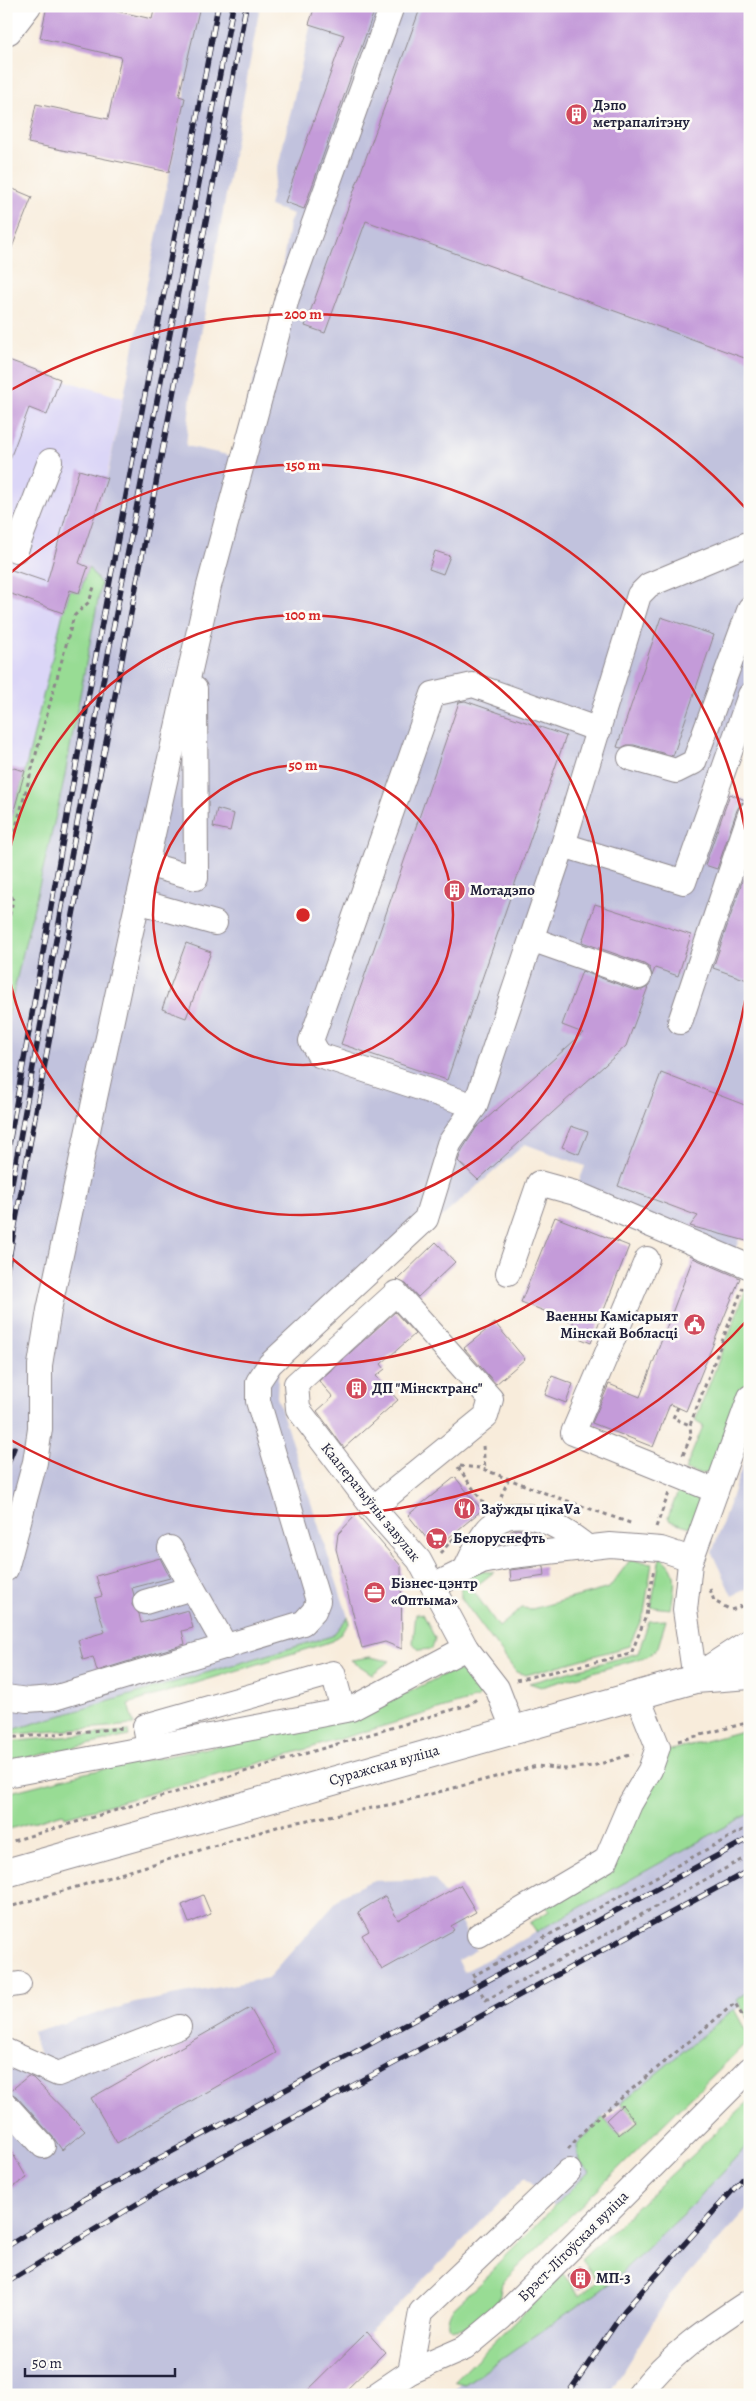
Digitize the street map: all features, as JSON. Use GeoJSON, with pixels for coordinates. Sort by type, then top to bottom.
{"type":"FeatureCollection","features":[{"type":"Feature","properties":{"kind":"main road","name":"Суражская вуліца"},"geometry":{"type":"LineString","coordinates":[[694,1679],[750,1643]]}},
{"type":"Feature","properties":{"kind":"main road","name":"Суражская вуліца"},"geometry":{"type":"LineString","coordinates":[[6,1873],[694,1679],[750,1675]]}},
{"type":"Feature","properties":{"kind":"street"},"geometry":{"type":"LineString","coordinates":[[9,32],[29,6]]}},
{"type":"Feature","properties":{"kind":"street"},"geometry":{"type":"LineString","coordinates":[[6,1569],[35,1462],[40,1429],[40,1365],[49,1310],[137,902],[209,586],[287,298],[392,6]]}},
{"type":"Feature","properties":{"kind":"street"},"geometry":{"type":"LineString","coordinates":[[6,546],[16,550],[50,461]]}},
{"type":"Feature","properties":{"kind":"street"},"geometry":{"type":"LineString","coordinates":[[6,1697],[27,1700],[54,1698],[303,1623],[314,1611],[318,1601],[258,1402],[258,1382],[270,1364],[426,1219],[449,1144],[475,1106],[563,845],[639,595],[650,585],[750,543]]}},
{"type":"Feature","properties":{"kind":"street"},"geometry":{"type":"LineString","coordinates":[[630,758],[676,771],[694,762],[750,608]]}},
{"type":"Feature","properties":{"kind":"street"},"geometry":{"type":"LineString","coordinates":[[146,864],[196,878],[194,650]]}},
{"type":"Feature","properties":{"kind":"street"},"geometry":{"type":"LineString","coordinates":[[475,1106],[319,1054],[311,1041],[433,694],[473,684],[599,730]]}},
{"type":"Feature","properties":{"kind":"street"},"geometry":{"type":"LineString","coordinates":[[563,845],[684,882],[750,694]]}},
{"type":"Feature","properties":{"kind":"street"},"geometry":{"type":"LineString","coordinates":[[680,1022],[750,814]]}},
{"type":"Feature","properties":{"kind":"street"},"geometry":{"type":"LineString","coordinates":[[137,902],[215,923]]}},
{"type":"Feature","properties":{"kind":"street"},"geometry":{"type":"LineString","coordinates":[[531,939],[639,977]]}},
{"type":"Feature","properties":{"kind":"street"},"geometry":{"type":"LineString","coordinates":[[508,1274],[539,1182],[575,1193],[748,1273]]}},
{"type":"Feature","properties":{"kind":"street"},"geometry":{"type":"LineString","coordinates":[[647,1259],[574,1433],[716,1491]]}},
{"type":"Feature","properties":{"kind":"street","name":"Кааператыўны завулак"},"geometry":{"type":"LineString","coordinates":[[373,1508],[486,1416],[491,1399],[396,1293],[296,1384],[298,1409],[373,1508],[419,1560],[451,1577],[466,1648],[497,1688],[513,1729]]}},
{"type":"Feature","properties":{"kind":"street"},"geometry":{"type":"LineString","coordinates":[[694,1679],[685,1610],[691,1559],[750,1397]]}},
{"type":"Feature","properties":{"kind":"street"},"geometry":{"type":"LineString","coordinates":[[451,1577],[489,1528],[504,1518],[519,1515],[531,1516],[546,1522],[588,1548]]}},
{"type":"Feature","properties":{"kind":"street"},"geometry":{"type":"LineString","coordinates":[[451,1577],[482,1562],[512,1556],[610,1545],[661,1548],[691,1559]]}},
{"type":"Feature","properties":{"kind":"street"},"geometry":{"type":"LineString","coordinates":[[170,1548],[226,1647]]}},
{"type":"Feature","properties":{"kind":"street"},"geometry":{"type":"LineString","coordinates":[[145,1602],[192,1588]]}},
{"type":"Feature","properties":{"kind":"street"},"geometry":{"type":"LineString","coordinates":[[147,1737],[351,1709],[466,1648]]}},
{"type":"Feature","properties":{"kind":"street"},"geometry":{"type":"LineString","coordinates":[[6,1776],[147,1737],[333,1673],[343,1710]]}},
{"type":"Feature","properties":{"kind":"street"},"geometry":{"type":"LineString","coordinates":[[479,1935],[606,1860],[630,1804],[650,1770],[658,1747],[637,1695]]}},
{"type":"Feature","properties":{"kind":"street"},"geometry":{"type":"LineString","coordinates":[[6,2051],[58,2074],[179,2027]]}},
{"type":"Feature","properties":{"kind":"street","name":"Брэст-Літоўская вуліца"},"geometry":{"type":"LineString","coordinates":[[382,2392],[410,2372],[465,2348],[501,2318],[750,2068]]}},
{"type":"Feature","properties":{"kind":"street"},"geometry":{"type":"LineString","coordinates":[[6,2105],[43,2146]]}},
{"type":"Feature","properties":{"kind":"street"},"geometry":{"type":"LineString","coordinates":[[410,2372],[421,2312],[569,2171]]}},
{"type":"Feature","properties":{"kind":"street"},"geometry":{"type":"LineString","coordinates":[[639,2395],[651,2378],[670,2360],[750,2301]]}},
{"type":"Feature","properties":{"kind":"path"},"geometry":{"type":"LineString","coordinates":[[6,863],[74,616],[89,602],[95,584]]}},
{"type":"Feature","properties":{"kind":"path"},"geometry":{"type":"LineString","coordinates":[[6,881],[13,900],[6,933]]}},
{"type":"Feature","properties":{"kind":"path"},"geometry":{"type":"LineString","coordinates":[[654,1531],[691,1436],[690,1424],[748,1273]]}},
{"type":"Feature","properties":{"kind":"path"},"geometry":{"type":"LineString","coordinates":[[678,1407],[673,1418],[690,1424]]}},
{"type":"Feature","properties":{"kind":"path"},"geometry":{"type":"LineString","coordinates":[[453,1471],[458,1467],[480,1468],[508,1480],[636,1525]]}},
{"type":"Feature","properties":{"kind":"path"},"geometry":{"type":"LineString","coordinates":[[458,1467],[489,1511]]}},
{"type":"Feature","properties":{"kind":"path"},"geometry":{"type":"LineString","coordinates":[[499,1503],[508,1480]]}},
{"type":"Feature","properties":{"kind":"path"},"geometry":{"type":"LineString","coordinates":[[451,1577],[439,1552],[458,1534]]}},
{"type":"Feature","properties":{"kind":"path"},"geometry":{"type":"LineString","coordinates":[[511,1681],[630,1654],[646,1616],[656,1561]]}},
{"type":"Feature","properties":{"kind":"path"},"geometry":{"type":"LineString","coordinates":[[714,1601],[731,1610],[750,1603]]}},
{"type":"Feature","properties":{"kind":"path"},"geometry":{"type":"LineString","coordinates":[[6,1843],[468,1705],[482,1695]]}},
{"type":"Feature","properties":{"kind":"path"},"geometry":{"type":"LineString","coordinates":[[6,1908],[287,1824],[393,1804],[537,1766],[565,1769],[593,1766],[750,1722]]}},
{"type":"Feature","properties":{"kind":"path"},"geometry":{"type":"LineString","coordinates":[[6,1738],[147,1737]]}},
{"type":"Feature","properties":{"kind":"path"},"geometry":{"type":"LineString","coordinates":[[750,1826],[471,1977],[486,2000],[750,1856]]}},
{"type":"Feature","properties":{"kind":"path"},"geometry":{"type":"LineString","coordinates":[[569,2171],[565,2153],[589,2126],[735,2003],[750,2029]]}},
{"type":"Feature","properties":{"kind":"shaded area"},"geometry":{"type":"Polygon","coordinates":[[[200,6],[260,6],[192,384],[186,446],[232,456],[278,295],[289,224],[293,214],[269,206],[315,6],[750,6],[750,720],[726,793],[750,801],[750,1241],[739,1239],[728,1271],[693,1257],[694,1253],[570,1206],[585,1166],[525,1144],[443,1216],[281,1367],[278,1378],[277,1397],[348,1617],[332,1636],[8,1731],[6,1023],[62,790],[101,584],[88,567],[79,563],[107,478],[185,98],[185,71],[200,6]]]}},
{"type":"Feature","properties":{"kind":"shaded area"},"geometry":{"type":"Polygon","coordinates":[[[6,359],[60,379],[123,398],[88,567],[6,837],[6,359]]]}},
{"type":"Feature","properties":{"kind":"shaded area"},"geometry":{"type":"Polygon","coordinates":[[[750,1444],[750,1587],[732,1596],[712,1553],[750,1444]]]}},
{"type":"Feature","properties":{"kind":"shaded area"},"geometry":{"type":"Polygon","coordinates":[[[750,1813],[750,1990],[737,2000],[741,2006],[603,2118],[577,2145],[579,2162],[590,2171],[554,2207],[525,2178],[399,2304],[303,2395],[6,2395],[6,2066],[29,2074],[41,2058],[32,2032],[135,2003],[268,1978],[342,1895],[371,1881],[434,1879],[445,1894],[460,1885],[476,1912],[460,1921],[476,1950],[458,1960],[464,1972],[750,1813]]]}},
{"type":"Feature","properties":{"kind":"shaded area"},"geometry":{"type":"Polygon","coordinates":[[[750,2142],[750,2206],[669,2296],[608,2395],[447,2395],[487,2365],[610,2283],[691,2206],[750,2142]]]}},
{"type":"Feature","properties":{"kind":"green space"},"geometry":{"type":"Polygon","coordinates":[[[88,567],[101,584],[62,790],[6,1023],[6,837],[25,771],[63,613],[70,590],[80,593],[88,567]]]}},
{"type":"Feature","properties":{"kind":"green space"},"geometry":{"type":"Polygon","coordinates":[[[750,1280],[750,1378],[715,1469],[704,1474],[685,1470],[703,1426],[695,1421],[750,1280]]]}},
{"type":"Feature","properties":{"kind":"green space"},"geometry":{"type":"Polygon","coordinates":[[[681,1484],[696,1495],[700,1506],[693,1525],[690,1527],[670,1521],[668,1517],[681,1484]]]}},
{"type":"Feature","properties":{"kind":"green space"},"geometry":{"type":"Polygon","coordinates":[[[660,1557],[667,1562],[674,1573],[671,1609],[651,1607],[660,1557]]]}},
{"type":"Feature","properties":{"kind":"green space"},"geometry":{"type":"Polygon","coordinates":[[[630,1560],[652,1563],[644,1613],[629,1646],[526,1675],[516,1672],[461,1598],[461,1585],[476,1571],[494,1572],[472,1589],[499,1627],[522,1608],[532,1609],[609,1588],[630,1560]]]}},
{"type":"Feature","properties":{"kind":"green space"},"geometry":{"type":"Polygon","coordinates":[[[416,1613],[423,1614],[435,1638],[432,1649],[419,1650],[413,1643],[416,1613]]]}},
{"type":"Feature","properties":{"kind":"green space"},"geometry":{"type":"Polygon","coordinates":[[[348,1617],[349,1624],[333,1641],[128,1704],[134,1725],[6,1735],[6,1730],[8,1731],[332,1636],[348,1617]]]}},
{"type":"Feature","properties":{"kind":"green space"},"geometry":{"type":"Polygon","coordinates":[[[666,1620],[658,1647],[649,1656],[541,1687],[529,1683],[638,1653],[649,1621],[666,1620]]]}},
{"type":"Feature","properties":{"kind":"green space"},"geometry":{"type":"Polygon","coordinates":[[[370,1657],[390,1661],[372,1674],[351,1660],[370,1657]]]}},
{"type":"Feature","properties":{"kind":"green space"},"geometry":{"type":"Polygon","coordinates":[[[453,1670],[470,1675],[480,1683],[483,1687],[478,1698],[246,1767],[65,1817],[63,1813],[6,1830],[7,1793],[85,1773],[359,1717],[453,1670]]]}},
{"type":"Feature","properties":{"kind":"green space"},"geometry":{"type":"Polygon","coordinates":[[[750,1729],[750,1813],[536,1932],[530,1923],[549,1911],[546,1905],[614,1866],[664,1752],[750,1729]]]}},
{"type":"Feature","properties":{"kind":"green space"},"geometry":{"type":"Polygon","coordinates":[[[128,1731],[129,1736],[6,1762],[6,1742],[128,1731]]]}},
{"type":"Feature","properties":{"kind":"green space"},"geometry":{"type":"Polygon","coordinates":[[[750,1990],[750,2022],[737,2000],[750,1990]]]}},
{"type":"Feature","properties":{"kind":"green space"},"geometry":{"type":"Polygon","coordinates":[[[734,2009],[750,2039],[502,2283],[497,2304],[491,2312],[483,2319],[463,2328],[455,2329],[449,2327],[448,2320],[452,2309],[495,2269],[495,2266],[590,2171],[579,2162],[577,2145],[603,2118],[621,2137],[638,2121],[621,2103],[734,2009]]]}},
{"type":"Feature","properties":{"kind":"green space"},"geometry":{"type":"Polygon","coordinates":[[[750,2100],[750,2142],[691,2206],[610,2283],[465,2385],[454,2382],[563,2274],[580,2296],[597,2281],[581,2260],[750,2100]]]}},
{"type":"Feature","properties":{"kind":"building"},"geometry":{"type":"Polygon","coordinates":[[[47,6],[94,6],[152,19],[155,6],[200,6],[179,96],[185,98],[169,172],[28,143],[36,104],[108,119],[121,57],[40,38],[47,6]]]}},
{"type":"Feature","properties":{"kind":"building"},"geometry":{"type":"Polygon","coordinates":[[[315,6],[376,6],[304,209],[285,202],[344,35],[309,24],[315,6]]]}},
{"type":"Feature","properties":{"kind":"building","name":"Дэпо метрапалітэну"},"geometry":{"type":"Polygon","coordinates":[[[421,6],[750,6],[750,360],[366,221],[325,333],[305,326],[421,6]]]}},
{"type":"Feature","properties":{"kind":"building"},"geometry":{"type":"Polygon","coordinates":[[[6,186],[32,197],[7,260],[6,260],[6,186]]]}},
{"type":"Feature","properties":{"kind":"building"},"geometry":{"type":"Polygon","coordinates":[[[6,359],[60,379],[47,415],[29,408],[8,464],[6,359]]]}},
{"type":"Feature","properties":{"kind":"building"},"geometry":{"type":"Polygon","coordinates":[[[79,470],[107,478],[79,563],[88,567],[79,593],[70,590],[63,613],[6,592],[6,568],[47,582],[79,470]]]}},
{"type":"Feature","properties":{"kind":"building"},"geometry":{"type":"Polygon","coordinates":[[[435,551],[450,556],[443,574],[429,569],[435,551]]]}},
{"type":"Feature","properties":{"kind":"building"},"geometry":{"type":"Polygon","coordinates":[[[661,617],[714,635],[673,756],[634,745],[617,747],[661,617]]]}},
{"type":"Feature","properties":{"kind":"building","name":"Мотадэпо"},"geometry":{"type":"Polygon","coordinates":[[[465,701],[566,736],[447,1080],[341,1044],[459,702],[465,701]]]}},
{"type":"Feature","properties":{"kind":"building"},"geometry":{"type":"Polygon","coordinates":[[[6,766],[25,771],[11,821],[6,820],[6,766]]]}},
{"type":"Feature","properties":{"kind":"building"},"geometry":{"type":"Polygon","coordinates":[[[730,794],[748,801],[741,803],[737,810],[717,869],[705,865],[730,794]]]}},
{"type":"Feature","properties":{"kind":"building"},"geometry":{"type":"Polygon","coordinates":[[[217,809],[234,814],[230,831],[213,827],[217,809]]]}},
{"type":"Feature","properties":{"kind":"building"},"geometry":{"type":"Polygon","coordinates":[[[750,858],[750,981],[713,968],[750,858]]]}},
{"type":"Feature","properties":{"kind":"building"},"geometry":{"type":"Polygon","coordinates":[[[595,904],[691,935],[678,976],[655,968],[652,976],[650,968],[644,964],[582,942],[595,904]]]}},
{"type":"Feature","properties":{"kind":"building"},"geometry":{"type":"Polygon","coordinates":[[[186,943],[211,952],[186,1018],[162,1009],[186,943]]]}},
{"type":"Feature","properties":{"kind":"building"},"geometry":{"type":"Polygon","coordinates":[[[582,971],[634,990],[642,990],[648,987],[626,1046],[478,1180],[458,1161],[462,1150],[476,1128],[583,1033],[562,1025],[582,971]]]}},
{"type":"Feature","properties":{"kind":"building"},"geometry":{"type":"Polygon","coordinates":[[[661,1073],[750,1107],[750,1242],[690,1226],[698,1216],[618,1186],[661,1073]]]}},
{"type":"Feature","properties":{"kind":"building"},"geometry":{"type":"Polygon","coordinates":[[[571,1126],[588,1132],[579,1154],[562,1147],[571,1126]]]}},
{"type":"Feature","properties":{"kind":"building"},"geometry":{"type":"Polygon","coordinates":[[[555,1217],[629,1246],[591,1343],[569,1334],[575,1317],[570,1321],[521,1302],[555,1217]]]}},
{"type":"Feature","properties":{"kind":"building"},"geometry":{"type":"Polygon","coordinates":[[[436,1242],[455,1262],[418,1297],[406,1284],[397,1280],[436,1242]]]}},
{"type":"Feature","properties":{"kind":"building","name":"Ваенны Камісарыят Мінскай Вобласці"},"geometry":{"type":"Polygon","coordinates":[[[693,1258],[740,1278],[686,1411],[670,1404],[653,1447],[592,1423],[609,1384],[640,1397],[693,1258]]]}},
{"type":"Feature","properties":{"kind":"building","name":"ДП \"Мінсктранс\""},"geometry":{"type":"Polygon","coordinates":[[[395,1312],[415,1334],[381,1364],[385,1369],[376,1376],[398,1400],[344,1448],[317,1411],[333,1397],[319,1381],[395,1312]]]}},
{"type":"Feature","properties":{"kind":"building"},"geometry":{"type":"Polygon","coordinates":[[[495,1323],[525,1359],[496,1384],[464,1348],[495,1323]]]}},
{"type":"Feature","properties":{"kind":"building"},"geometry":{"type":"Polygon","coordinates":[[[552,1376],[573,1384],[566,1403],[545,1395],[552,1376]]]}},
{"type":"Feature","properties":{"kind":"building"},"geometry":{"type":"Polygon","coordinates":[[[455,1477],[482,1510],[435,1549],[408,1515],[455,1477]]]}},
{"type":"Feature","properties":{"kind":"building","name":"Бізнес-цэнтр «Оптыма»"},"geometry":{"type":"Polygon","coordinates":[[[357,1514],[401,1566],[402,1649],[385,1642],[362,1648],[336,1549],[338,1534],[357,1514]]]}},
{"type":"Feature","properties":{"kind":"building"},"geometry":{"type":"Polygon","coordinates":[[[516,1529],[533,1532],[534,1540],[500,1544],[500,1537],[516,1529]]]}},
{"type":"Feature","properties":{"kind":"building"},"geometry":{"type":"Polygon","coordinates":[[[160,1558],[170,1578],[132,1588],[134,1595],[132,1605],[139,1614],[141,1623],[188,1610],[193,1628],[182,1631],[185,1644],[97,1671],[93,1657],[83,1660],[78,1640],[105,1632],[95,1598],[102,1596],[96,1576],[160,1558]]]}},
{"type":"Feature","properties":{"kind":"building"},"geometry":{"type":"Polygon","coordinates":[[[544,1566],[545,1576],[511,1581],[510,1570],[544,1566]]]}},
{"type":"Feature","properties":{"kind":"building"},"geometry":{"type":"Polygon","coordinates":[[[460,1885],[476,1912],[451,1926],[454,1930],[382,1970],[362,1935],[369,1931],[358,1912],[385,1896],[398,1920],[460,1885]]]}},
{"type":"Feature","properties":{"kind":"building"},"geometry":{"type":"Polygon","coordinates":[[[203,1895],[211,1914],[189,1923],[182,1905],[203,1895]]]}},
{"type":"Feature","properties":{"kind":"building"},"geometry":{"type":"Polygon","coordinates":[[[250,2008],[276,2053],[117,2143],[91,2098],[250,2008]]]}},
{"type":"Feature","properties":{"kind":"building"},"geometry":{"type":"Polygon","coordinates":[[[28,2076],[33,2078],[85,2131],[62,2150],[53,2137],[16,2096],[9,2092],[28,2076]]]}},
{"type":"Feature","properties":{"kind":"building"},"geometry":{"type":"Polygon","coordinates":[[[622,2105],[635,2121],[619,2135],[606,2120],[622,2105]]]}},
{"type":"Feature","properties":{"kind":"building"},"geometry":{"type":"Polygon","coordinates":[[[6,2142],[27,2178],[6,2191],[6,2142]]]}},
{"type":"Feature","properties":{"kind":"building","name":"МП-3"},"geometry":{"type":"Polygon","coordinates":[[[580,2266],[591,2281],[579,2290],[568,2276],[580,2266]]]}},
{"type":"Feature","properties":{"kind":"building"},"geometry":{"type":"Polygon","coordinates":[[[367,2332],[385,2352],[341,2395],[303,2395],[367,2332]]]}},
{"type":"Feature","properties":{"kind":"railway"},"geometry":{"type":"LineString","coordinates":[[6,1161],[90,687],[218,6]]}},
{"type":"Feature","properties":{"kind":"railway"},"geometry":{"type":"LineString","coordinates":[[6,1216],[100,697],[233,6]]}},
{"type":"Feature","properties":{"kind":"railway"},"geometry":{"type":"LineString","coordinates":[[6,1275],[246,6]]}},
{"type":"Feature","properties":{"kind":"railway"},"geometry":{"type":"LineString","coordinates":[[6,1468],[14,1448]]}},
{"type":"Feature","properties":{"kind":"railway"},"geometry":{"type":"LineString","coordinates":[[6,2247],[84,2199],[750,1838]]}},
{"type":"Feature","properties":{"kind":"railway"},"geometry":{"type":"LineString","coordinates":[[6,2283],[155,2193],[750,1870]]}},
{"type":"Feature","properties":{"kind":"railway"},"geometry":{"type":"LineString","coordinates":[[567,2395],[625,2310],[750,2171]]}},
{"type":"Feature","properties":{"kind":"place","name":"Дэпо метрапалітэну"},"geometry":{"type":"Point","coordinates":[577,114]}},
{"type":"Feature","properties":{"kind":"place","name":"Мотадэпо"},"geometry":{"type":"Point","coordinates":[454,890]}},
{"type":"Feature","properties":{"kind":"place","name":"Ваенны Камісарыят Мінскай Вобласці"},"geometry":{"type":"Point","coordinates":[694,1325]}},
{"type":"Feature","properties":{"kind":"place","name":"ДП \"Мінсктранс\""},"geometry":{"type":"Point","coordinates":[356,1388]}},
{"type":"Feature","properties":{"kind":"place","name":"Заўжды цікаVа"},"geometry":{"type":"Point","coordinates":[465,1509]}},
{"type":"Feature","properties":{"kind":"place","name":"Белоруснефть"},"geometry":{"type":"Point","coordinates":[437,1538]}},
{"type":"Feature","properties":{"kind":"place","name":"Бізнес-цэнтр «Оптыма»"},"geometry":{"type":"Point","coordinates":[375,1592]}},
{"type":"Feature","properties":{"kind":"place","name":"МП-3"},"geometry":{"type":"Point","coordinates":[580,2278]}}]}
